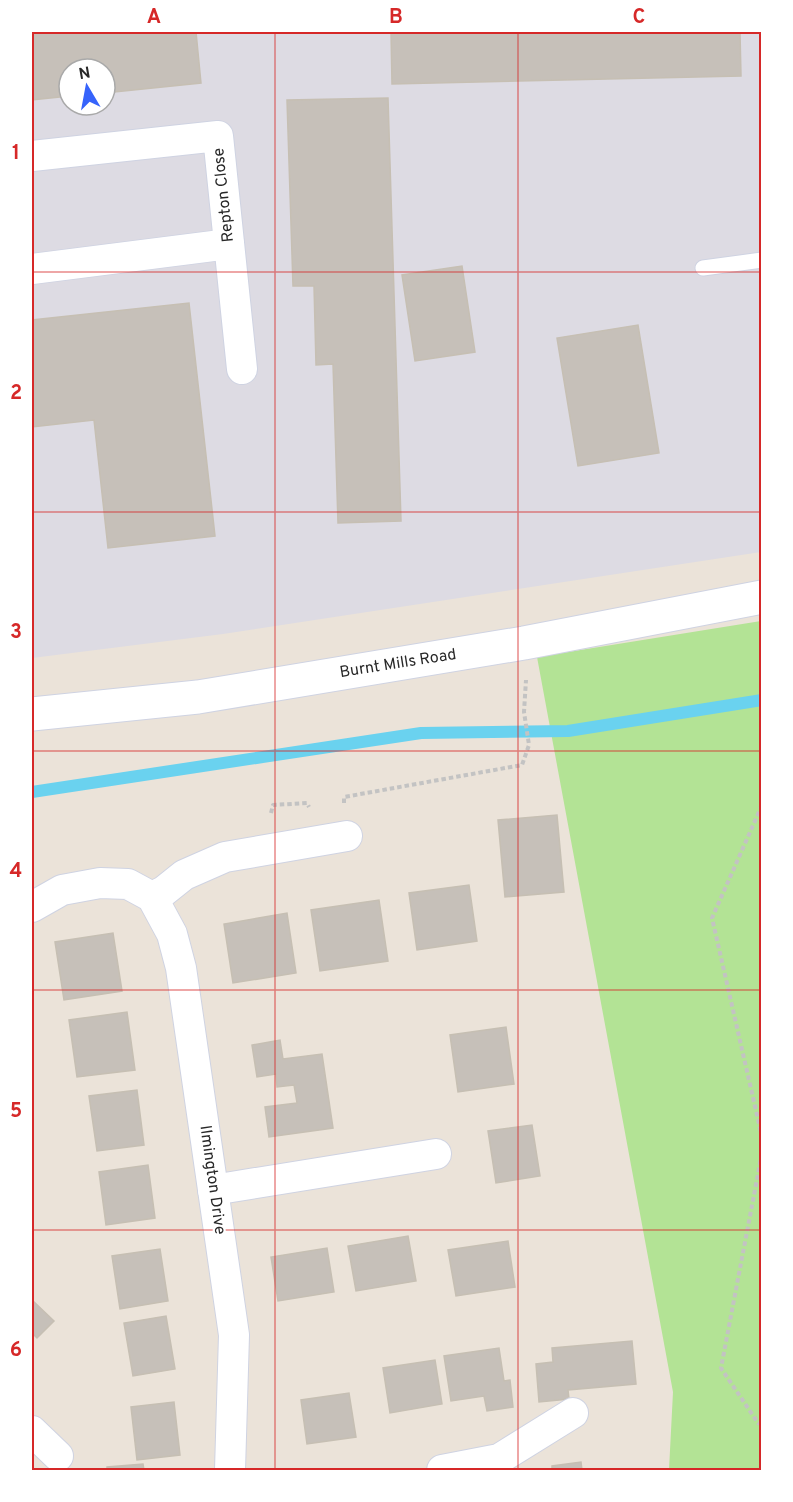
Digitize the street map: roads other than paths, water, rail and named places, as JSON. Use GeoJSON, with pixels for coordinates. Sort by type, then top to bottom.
{"type":"FeatureCollection","features":[{"type":"Feature","properties":{"kind":"street","name":"Repton Close"},"geometry":{"type":"LineString","coordinates":[[32,156],[218,136],[242,369]]}},
{"type":"Feature","properties":{"kind":"street"},"geometry":{"type":"LineString","coordinates":[[32,269],[229,244]]}},
{"type":"Feature","properties":{"kind":"street","name":"Burnt Mills Road"},"geometry":{"type":"LineString","coordinates":[[32,714],[198,697],[524,643],[762,597]]}},
{"type":"Feature","properties":{"kind":"street"},"geometry":{"type":"LineString","coordinates":[[32,907],[62,890],[100,883],[128,884],[152,897],[164,891],[184,875],[225,857],[347,836]]}},
{"type":"Feature","properties":{"kind":"street","name":"Ilmington Drive"},"geometry":{"type":"LineString","coordinates":[[152,897],[172,934],[182,968],[234,1335],[230,1470]]}},
{"type":"Feature","properties":{"kind":"street"},"geometry":{"type":"LineString","coordinates":[[213,1190],[436,1154]]}},
{"type":"Feature","properties":{"kind":"street"},"geometry":{"type":"LineString","coordinates":[[442,1470],[499,1459],[573,1413]]}},
{"type":"Feature","properties":{"kind":"street"},"geometry":{"type":"LineString","coordinates":[[32,1431],[58,1456]]}},
{"type":"Feature","properties":{"kind":"lane"},"geometry":{"type":"LineString","coordinates":[[703,268],[762,260]]}},
{"type":"Feature","properties":{"kind":"waterway"},"geometry":{"type":"LineString","coordinates":[[32,792],[421,733],[568,731],[762,700]]}}]}
